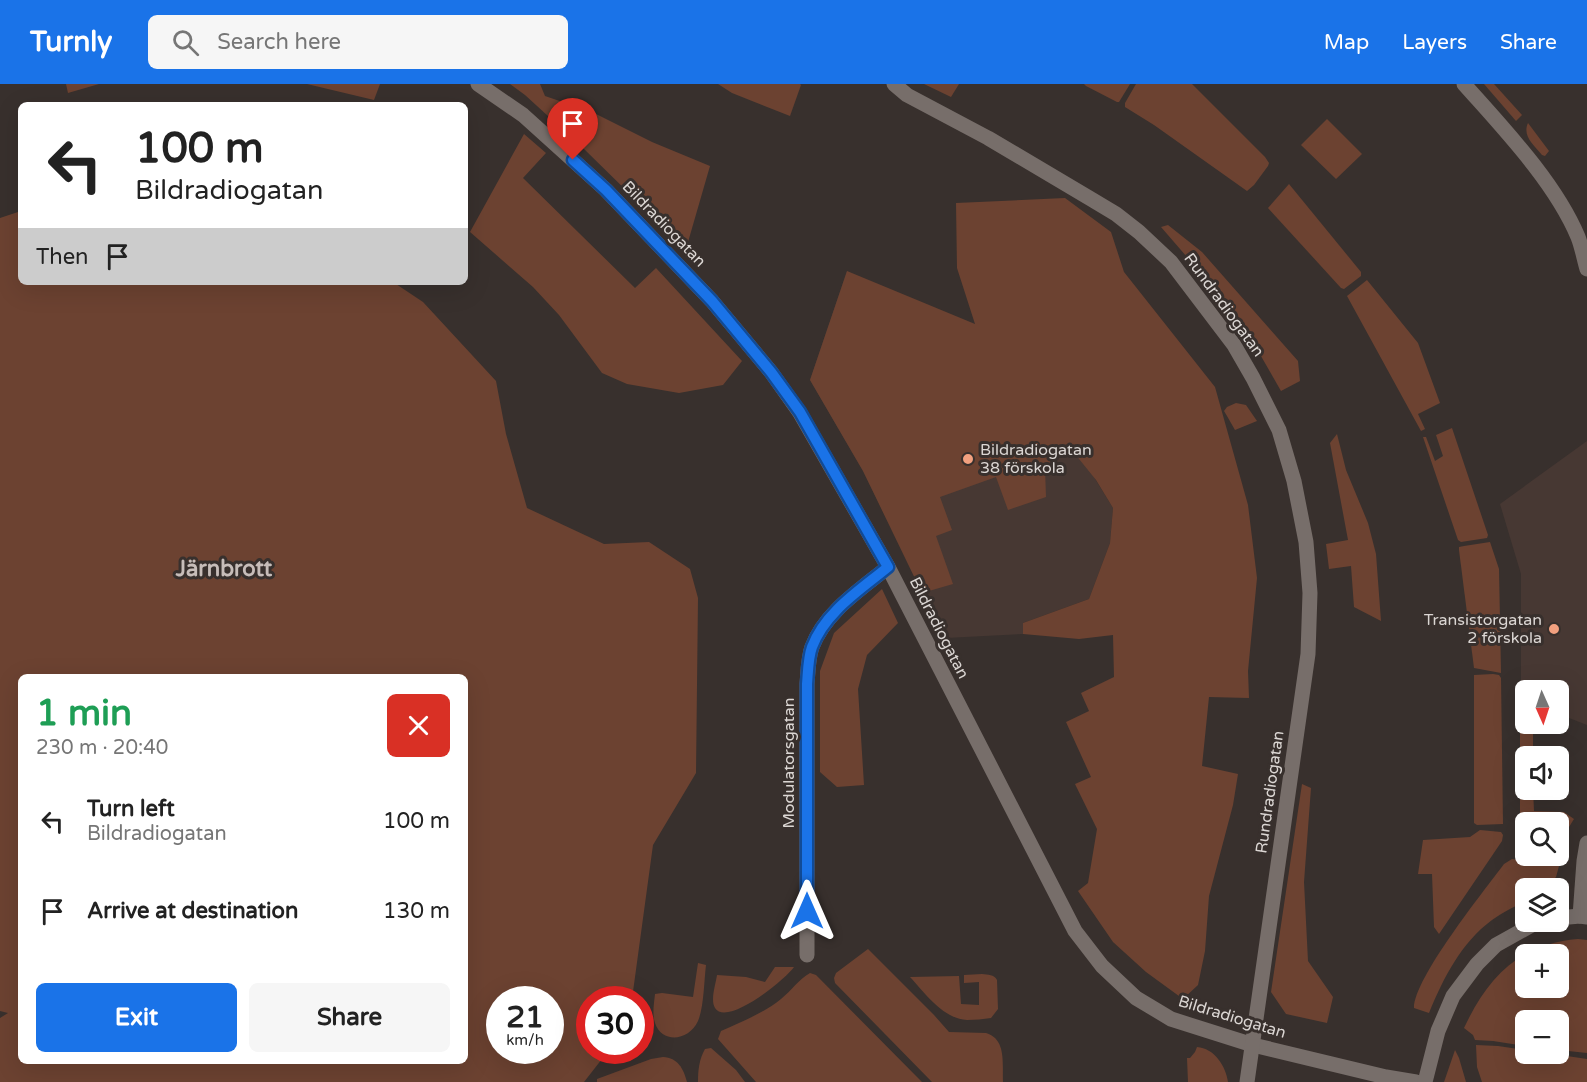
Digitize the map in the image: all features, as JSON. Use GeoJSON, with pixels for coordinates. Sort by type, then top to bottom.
{"type":"FeatureCollection","features":[{"type":"Feature","properties":{"kind":"street","name":"Bildradiogatan"},"geometry":{"type":"LineString","coordinates":[[478,84],[523,115],[606,190],[712,301],[771,372],[800,412],[888,567],[1075,931],[1102,966],[1136,998],[1171,1019],[1253,1045],[1416,1082]]}},
{"type":"Feature","properties":{"kind":"street","name":"Rundradiogatan"},"geometry":{"type":"LineString","coordinates":[[894,84],[908,95],[988,138],[1116,214],[1139,232],[1171,262],[1234,345],[1279,430],[1294,481],[1306,542],[1310,618],[1308,654],[1247,1082]]}},
{"type":"Feature","properties":{"kind":"street"},"geometry":{"type":"LineString","coordinates":[[1464,84],[1514,140],[1549,187],[1568,216],[1579,239],[1587,269]]}},
{"type":"Feature","properties":{"kind":"street","name":"Modulatorsgatan"},"geometry":{"type":"LineString","coordinates":[[807,955],[807,684],[811,650],[821,627],[841,606],[888,567]]}},
{"type":"Feature","properties":{"kind":"street"},"geometry":{"type":"LineString","coordinates":[[1583,916],[1584,861],[1587,843]]}},
{"type":"Feature","properties":{"kind":"street"},"geometry":{"type":"LineString","coordinates":[[1425,1082],[1438,1031],[1453,996],[1477,964],[1496,945],[1519,932]]}},
{"type":"Feature","properties":{"kind":"shaded area"},"geometry":{"type":"Polygon","coordinates":[[[66,84],[99,84],[68,93],[66,84]]]}},
{"type":"Feature","properties":{"kind":"shaded area"},"geometry":{"type":"Polygon","coordinates":[[[307,84],[380,84],[374,100],[307,84]]]}},
{"type":"Feature","properties":{"kind":"shaded area"},"geometry":{"type":"Polygon","coordinates":[[[510,84],[540,84],[545,96],[592,112],[652,142],[710,166],[686,249],[583,148],[510,84]]]}},
{"type":"Feature","properties":{"kind":"shaded area"},"geometry":{"type":"Polygon","coordinates":[[[718,84],[801,85],[790,116],[732,93],[718,84]]]}},
{"type":"Feature","properties":{"kind":"shaded area"},"geometry":{"type":"Polygon","coordinates":[[[924,84],[959,84],[951,97],[924,84]]]}},
{"type":"Feature","properties":{"kind":"shaded area"},"geometry":{"type":"Polygon","coordinates":[[[1084,84],[1130,84],[1117,102],[1084,84]]]}},
{"type":"Feature","properties":{"kind":"shaded area"},"geometry":{"type":"Polygon","coordinates":[[[1136,84],[1192,84],[1265,157],[1269,163],[1268,166],[1247,191],[1125,107],[1136,84]]]}},
{"type":"Feature","properties":{"kind":"shaded area"},"geometry":{"type":"Polygon","coordinates":[[[1484,84],[1494,84],[1522,115],[1516,121],[1484,84]]]}},
{"type":"Feature","properties":{"kind":"shaded area"},"geometry":{"type":"Polygon","coordinates":[[[1327,119],[1362,154],[1336,179],[1301,145],[1327,119]]]}},
{"type":"Feature","properties":{"kind":"shaded area"},"geometry":{"type":"Polygon","coordinates":[[[1528,123],[1549,151],[1545,156],[1532,144],[1527,132],[1528,123]]]}},
{"type":"Feature","properties":{"kind":"shaded area"},"geometry":{"type":"Polygon","coordinates":[[[524,134],[546,153],[523,178],[635,288],[656,268],[742,361],[723,385],[679,393],[627,384],[602,373],[559,315],[533,287],[470,232],[524,134]]]}},
{"type":"Feature","properties":{"kind":"shaded area"},"geometry":{"type":"Polygon","coordinates":[[[1289,184],[1361,272],[1361,276],[1344,289],[1268,208],[1289,184]]]}},
{"type":"Feature","properties":{"kind":"shaded area"},"geometry":{"type":"Polygon","coordinates":[[[1065,198],[1111,232],[1124,272],[1215,387],[1248,505],[1257,578],[1248,671],[1249,698],[1209,697],[1202,766],[1238,774],[1233,805],[1209,896],[1205,951],[1198,985],[1183,999],[1146,972],[1113,942],[1078,891],[1088,883],[1097,829],[1075,784],[1091,777],[1066,722],[1089,711],[1081,693],[1114,677],[1113,635],[1079,639],[1023,634],[1023,623],[1089,599],[1110,543],[1113,508],[1096,480],[1071,449],[1045,468],[1046,497],[1008,510],[996,477],[940,497],[952,530],[936,536],[953,584],[922,593],[863,471],[810,380],[847,271],[975,324],[957,268],[956,203],[1065,198]]]}},
{"type":"Feature","properties":{"kind":"shaded area"},"geometry":{"type":"Polygon","coordinates":[[[18,212],[18,285],[398,285],[423,302],[496,381],[506,434],[527,508],[604,544],[649,542],[690,569],[698,598],[696,773],[653,845],[634,986],[576,986],[576,1064],[598,1064],[584,1082],[0,1082],[0,1018],[8,1013],[0,1011],[0,218],[18,212]]]}},
{"type":"Feature","properties":{"kind":"shaded area"},"geometry":{"type":"Polygon","coordinates":[[[1168,225],[1202,252],[1298,361],[1300,381],[1281,391],[1238,316],[1161,227],[1168,225]]]}},
{"type":"Feature","properties":{"kind":"shaded area","name":"Bildradiogatan 38 förskola"},"geometry":{"type":"Polygon","coordinates":[[[847,271],[1057,417],[1113,508],[1110,543],[1089,599],[1023,623],[1023,634],[946,638],[863,471],[810,380],[847,271]]]}},
{"type":"Feature","properties":{"kind":"shaded area"},"geometry":{"type":"Polygon","coordinates":[[[1367,280],[1418,343],[1440,403],[1418,414],[1425,429],[1421,431],[1347,296],[1367,280]]]}},
{"type":"Feature","properties":{"kind":"shaded area"},"geometry":{"type":"Polygon","coordinates":[[[1236,403],[1246,405],[1257,421],[1235,430],[1224,411],[1236,403]]]}},
{"type":"Feature","properties":{"kind":"shaded area"},"geometry":{"type":"Polygon","coordinates":[[[1452,428],[1488,535],[1487,538],[1461,542],[1458,540],[1423,437],[1426,437],[1435,461],[1443,456],[1436,435],[1452,428]]]}},
{"type":"Feature","properties":{"kind":"shaded area"},"geometry":{"type":"Polygon","coordinates":[[[1337,434],[1346,470],[1368,523],[1376,554],[1381,621],[1354,607],[1351,566],[1329,569],[1326,544],[1348,540],[1330,443],[1337,434]]]}},
{"type":"Feature","properties":{"kind":"shaded area","name":"Transistorgatan 2 förskola"},"geometry":{"type":"Polygon","coordinates":[[[1587,441],[1587,725],[1569,718],[1569,680],[1521,680],[1521,574],[1500,504],[1587,441]]]}},
{"type":"Feature","properties":{"kind":"shaded area"},"geometry":{"type":"Polygon","coordinates":[[[1490,542],[1499,569],[1501,673],[1474,668],[1459,550],[1459,547],[1490,542]]]}},
{"type":"Feature","properties":{"kind":"shaded area"},"geometry":{"type":"Polygon","coordinates":[[[882,589],[898,623],[867,655],[858,689],[864,785],[837,787],[820,772],[820,671],[834,633],[882,589]]]}},
{"type":"Feature","properties":{"kind":"shaded area"},"geometry":{"type":"Polygon","coordinates":[[[1493,674],[1501,678],[1503,824],[1477,825],[1474,823],[1474,675],[1493,674]]]}},
{"type":"Feature","properties":{"kind":"shaded area"},"geometry":{"type":"Polygon","coordinates":[[[1520,734],[1533,734],[1533,746],[1520,746],[1520,734]]]}},
{"type":"Feature","properties":{"kind":"shaded area"},"geometry":{"type":"Polygon","coordinates":[[[1302,784],[1311,788],[1304,882],[1308,961],[1333,997],[1327,1023],[1286,1014],[1271,992],[1302,784]]]}},
{"type":"Feature","properties":{"kind":"shaded area"},"geometry":{"type":"Polygon","coordinates":[[[1520,800],[1534,800],[1534,811],[1564,812],[1520,812],[1520,800]]]}},
{"type":"Feature","properties":{"kind":"shaded area"},"geometry":{"type":"Polygon","coordinates":[[[1569,816],[1574,819],[1569,827],[1569,816]]]}},
{"type":"Feature","properties":{"kind":"shaded area"},"geometry":{"type":"Polygon","coordinates":[[[1480,830],[1501,832],[1502,841],[1439,934],[1434,927],[1432,874],[1418,874],[1423,840],[1470,837],[1480,830]]]}},
{"type":"Feature","properties":{"kind":"shaded area"},"geometry":{"type":"Polygon","coordinates":[[[1512,859],[1515,859],[1515,866],[1559,866],[1555,878],[1515,878],[1515,906],[1481,929],[1462,950],[1447,974],[1429,1013],[1414,1008],[1417,994],[1437,956],[1504,864],[1512,859]]]}},
{"type":"Feature","properties":{"kind":"shaded area"},"geometry":{"type":"Polygon","coordinates":[[[1578,939],[1587,940],[1587,1053],[1569,1051],[1569,1010],[1515,1010],[1515,1044],[1475,1040],[1473,1035],[1464,1028],[1484,993],[1515,961],[1515,998],[1569,998],[1569,944],[1551,944],[1578,939]]]}},
{"type":"Feature","properties":{"kind":"shaded area"},"geometry":{"type":"Polygon","coordinates":[[[868,949],[949,1032],[986,1033],[993,1036],[1002,1053],[1003,1082],[932,1082],[835,983],[836,973],[868,949]]]}},
{"type":"Feature","properties":{"kind":"shaded area"},"geometry":{"type":"Polygon","coordinates":[[[698,963],[706,965],[703,1001],[694,1028],[676,1037],[669,1037],[658,1030],[654,1020],[655,994],[693,997],[698,963]]]}},
{"type":"Feature","properties":{"kind":"shaded area"},"geometry":{"type":"Polygon","coordinates":[[[775,967],[794,967],[780,982],[743,1007],[721,1012],[715,1008],[713,996],[717,975],[746,977],[765,982],[775,967]]]}},
{"type":"Feature","properties":{"kind":"shaded area"},"geometry":{"type":"Polygon","coordinates":[[[810,973],[816,975],[922,1082],[756,1082],[718,1039],[721,1031],[774,1004],[810,973]]]}},
{"type":"Feature","properties":{"kind":"shaded area"},"geometry":{"type":"Polygon","coordinates":[[[964,975],[993,976],[997,980],[998,1009],[991,1018],[970,1020],[958,1018],[942,1010],[910,977],[959,976],[961,1004],[979,1005],[979,982],[964,983],[964,975]]]}},
{"type":"Feature","properties":{"kind":"shaded area"},"geometry":{"type":"Polygon","coordinates":[[[1476,1045],[1498,1046],[1515,1049],[1515,1064],[1569,1064],[1569,1056],[1587,1059],[1587,1082],[1482,1082],[1477,1067],[1476,1045]]]}},
{"type":"Feature","properties":{"kind":"shaded area"},"geometry":{"type":"Polygon","coordinates":[[[1197,1047],[1214,1054],[1225,1070],[1228,1082],[1188,1082],[1187,1058],[1190,1058],[1197,1047]]]}},
{"type":"Feature","properties":{"kind":"shaded area"},"geometry":{"type":"Polygon","coordinates":[[[711,1048],[736,1070],[745,1082],[698,1082],[701,1057],[705,1049],[711,1048]]]}},
{"type":"Feature","properties":{"kind":"shaded area"},"geometry":{"type":"Polygon","coordinates":[[[1455,1050],[1466,1082],[1444,1082],[1455,1050]]]}},
{"type":"Feature","properties":{"kind":"shaded area"},"geometry":{"type":"Polygon","coordinates":[[[654,1058],[673,1059],[684,1072],[687,1082],[597,1082],[597,1079],[638,1064],[654,1064],[654,1058]]]}},
{"type":"Feature","properties":{"kind":"place","name":"Bildradiogatan 38 förskola"},"geometry":{"type":"Point","coordinates":[968,459]}},
{"type":"Feature","properties":{"kind":"place","name":"Transistorgatan 2 förskola"},"geometry":{"type":"Point","coordinates":[1554,629]}},
{"type":"Feature","properties":{"kind":"district","name":"Järnbrott"},"geometry":{"type":"Point","coordinates":[224,569]}},
{"type":"Feature","properties":{"kind":"route"},"geometry":{"type":"LineString","coordinates":[[573,160],[606,190],[712,301],[771,372],[800,412],[888,567],[841,606],[821,627],[811,650],[807,684],[807,911]]}}]}
